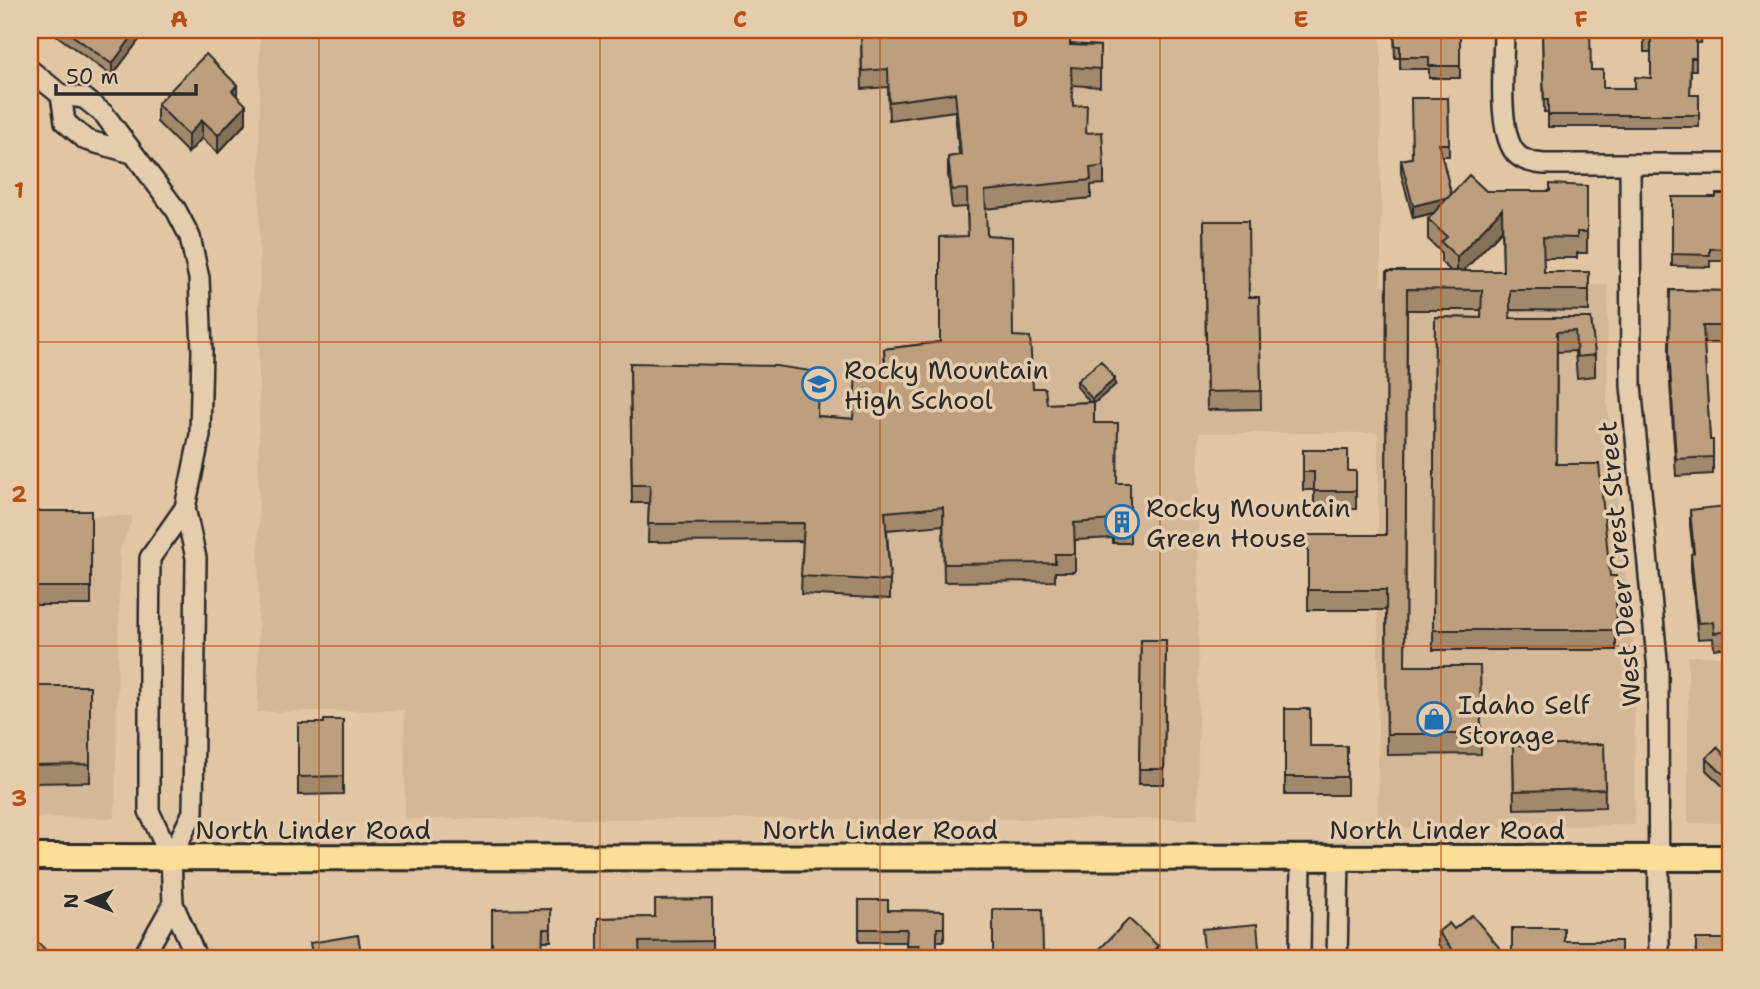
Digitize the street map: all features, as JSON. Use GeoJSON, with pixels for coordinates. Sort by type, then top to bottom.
{"type":"FeatureCollection","features":[{"type":"Feature","properties":{"kind":"main road","name":"North Linder Road"},"geometry":{"type":"LineString","coordinates":[[30,857],[1730,858]]}},
{"type":"Feature","properties":{"kind":"street"},"geometry":{"type":"LineString","coordinates":[[1504,30],[1504,118],[1507,136],[1515,153],[1529,162],[1730,164]]}},
{"type":"Feature","properties":{"kind":"street"},"geometry":{"type":"LineString","coordinates":[[30,70],[61,95],[84,97],[104,114],[176,210],[190,237],[199,278],[202,351],[200,435],[185,508],[150,558],[149,811],[171,858],[173,904],[197,959]]}},
{"type":"Feature","properties":{"kind":"street"},"geometry":{"type":"LineString","coordinates":[[61,95],[65,122],[75,131],[86,139],[132,153]]}},
{"type":"Feature","properties":{"kind":"street","name":"West Deer Crest Street"},"geometry":{"type":"LineString","coordinates":[[1630,164],[1631,385],[1658,670],[1659,959]]}},
{"type":"Feature","properties":{"kind":"street"},"geometry":{"type":"LineString","coordinates":[[171,858],[193,812],[196,558],[185,508]]}},
{"type":"Feature","properties":{"kind":"street"},"geometry":{"type":"LineString","coordinates":[[1300,959],[1301,859]]}},
{"type":"Feature","properties":{"kind":"street"},"geometry":{"type":"LineString","coordinates":[[1337,959],[1339,859]]}},
{"type":"Feature","properties":{"kind":"street"},"geometry":{"type":"LineString","coordinates":[[142,959],[173,904]]}},
{"type":"Feature","properties":{"kind":"shaded area","name":"Rocky Mountain High School"},"geometry":{"type":"Polygon","coordinates":[[[260,30],[1381,30],[1381,286],[1608,285],[1607,403],[1634,655],[1635,825],[1378,828],[1378,433],[1199,433],[1198,819],[405,819],[404,710],[258,712],[260,30]]]}},
{"type":"Feature","properties":{"kind":"shaded area"},"geometry":{"type":"Polygon","coordinates":[[[30,515],[133,516],[120,550],[115,818],[30,817],[30,515]]]}},
{"type":"Feature","properties":{"kind":"shaded area"},"geometry":{"type":"Polygon","coordinates":[[[1688,656],[1730,656],[1730,823],[1688,823],[1688,656]]]}},
{"type":"Feature","properties":{"kind":"building"},"geometry":{"type":"Polygon","coordinates":[[[65,30],[137,30],[112,64],[65,30]]]}},
{"type":"Feature","properties":{"kind":"building"},"geometry":{"type":"Polygon","coordinates":[[[861,30],[1070,30],[1070,45],[1100,46],[1100,69],[1071,67],[1073,106],[1087,105],[1086,133],[1102,132],[1104,166],[1090,168],[1091,180],[985,191],[987,235],[1012,237],[1013,336],[1030,337],[1033,388],[1045,388],[1047,404],[1094,402],[1094,423],[1118,423],[1117,483],[1130,483],[1130,525],[1113,525],[1113,520],[1074,523],[1075,554],[1055,554],[1055,563],[944,564],[943,507],[885,512],[890,581],[801,576],[804,523],[648,524],[650,485],[632,485],[630,363],[776,366],[818,372],[817,416],[853,419],[856,374],[886,375],[884,349],[940,342],[940,237],[968,236],[967,189],[952,190],[948,157],[961,155],[955,93],[889,102],[888,69],[862,71],[861,30]]]}},
{"type":"Feature","properties":{"kind":"building"},"geometry":{"type":"Polygon","coordinates":[[[1394,30],[1460,30],[1460,66],[1429,66],[1429,57],[1400,57],[1400,46],[1395,46],[1394,30]]]}},
{"type":"Feature","properties":{"kind":"building"},"geometry":{"type":"Polygon","coordinates":[[[1542,30],[1590,30],[1591,70],[1603,70],[1603,88],[1635,88],[1635,77],[1651,78],[1651,39],[1644,39],[1644,30],[1696,30],[1696,58],[1691,58],[1690,95],[1699,95],[1699,115],[1548,115],[1548,100],[1544,100],[1542,30]]]}},
{"type":"Feature","properties":{"kind":"building"},"geometry":{"type":"Polygon","coordinates":[[[206,54],[237,85],[232,91],[246,105],[218,135],[202,120],[188,135],[157,104],[206,54]]]}},
{"type":"Feature","properties":{"kind":"building"},"geometry":{"type":"Polygon","coordinates":[[[1411,98],[1448,98],[1449,144],[1439,144],[1451,194],[1449,197],[1413,206],[1401,160],[1412,158],[1411,98]]]}},
{"type":"Feature","properties":{"kind":"building"},"geometry":{"type":"Polygon","coordinates":[[[1469,175],[1486,191],[1550,191],[1550,184],[1587,186],[1587,232],[1577,232],[1577,238],[1543,237],[1544,272],[1589,272],[1589,290],[1510,290],[1510,318],[1591,318],[1595,355],[1577,357],[1575,331],[1557,332],[1556,464],[1599,464],[1610,576],[1616,576],[1616,630],[1433,630],[1435,317],[1481,318],[1482,290],[1407,289],[1405,666],[1480,666],[1481,734],[1387,734],[1386,590],[1308,590],[1308,535],[1386,535],[1387,271],[1503,271],[1502,209],[1457,257],[1441,242],[1447,237],[1428,219],[1469,175]]]}},
{"type":"Feature","properties":{"kind":"building"},"geometry":{"type":"Polygon","coordinates":[[[1716,194],[1730,194],[1730,248],[1710,249],[1710,255],[1672,254],[1672,197],[1716,197],[1716,194]]]}},
{"type":"Feature","properties":{"kind":"building"},"geometry":{"type":"Polygon","coordinates":[[[1204,221],[1248,221],[1249,297],[1259,297],[1261,391],[1207,392],[1204,221]]]}},
{"type":"Feature","properties":{"kind":"building"},"geometry":{"type":"Polygon","coordinates":[[[1670,290],[1730,291],[1730,326],[1703,326],[1713,457],[1676,459],[1669,351],[1670,290]]]}},
{"type":"Feature","properties":{"kind":"building"},"geometry":{"type":"Polygon","coordinates":[[[1101,361],[1115,379],[1092,399],[1077,381],[1101,361]]]}},
{"type":"Feature","properties":{"kind":"building"},"geometry":{"type":"Polygon","coordinates":[[[1303,450],[1348,450],[1348,471],[1356,471],[1356,491],[1314,491],[1314,472],[1303,472],[1303,450]]]}},
{"type":"Feature","properties":{"kind":"building"},"geometry":{"type":"Polygon","coordinates":[[[1726,506],[1727,519],[1730,519],[1730,549],[1726,549],[1730,585],[1730,631],[1714,633],[1713,622],[1698,623],[1691,554],[1694,553],[1690,510],[1726,506]]]}},
{"type":"Feature","properties":{"kind":"building"},"geometry":{"type":"Polygon","coordinates":[[[30,511],[91,511],[91,587],[30,587],[30,511]]]}},
{"type":"Feature","properties":{"kind":"building"},"geometry":{"type":"Polygon","coordinates":[[[1141,640],[1166,640],[1164,769],[1139,769],[1141,640]]]}},
{"type":"Feature","properties":{"kind":"building"},"geometry":{"type":"Polygon","coordinates":[[[31,686],[90,686],[90,764],[31,765],[31,686]]]}},
{"type":"Feature","properties":{"kind":"building"},"geometry":{"type":"Polygon","coordinates":[[[1285,709],[1310,709],[1310,746],[1347,746],[1347,777],[1285,777],[1285,709]]]}},
{"type":"Feature","properties":{"kind":"building"},"geometry":{"type":"Polygon","coordinates":[[[324,720],[343,720],[343,776],[298,777],[298,723],[324,723],[324,720]]]}},
{"type":"Feature","properties":{"kind":"building"},"geometry":{"type":"Polygon","coordinates":[[[1604,744],[1605,789],[1514,791],[1513,746],[1604,744]]]}},
{"type":"Feature","properties":{"kind":"building"},"geometry":{"type":"Polygon","coordinates":[[[1717,747],[1730,761],[1728,778],[1706,758],[1717,747]]]}},
{"type":"Feature","properties":{"kind":"building"},"geometry":{"type":"Polygon","coordinates":[[[712,899],[712,941],[639,942],[640,959],[602,959],[602,954],[598,954],[598,918],[655,917],[655,900],[712,899]]]}},
{"type":"Feature","properties":{"kind":"building"},"geometry":{"type":"Polygon","coordinates":[[[859,900],[888,900],[888,910],[944,911],[944,928],[937,928],[935,959],[918,959],[919,945],[906,945],[907,929],[859,929],[859,900]]]}},
{"type":"Feature","properties":{"kind":"building"},"geometry":{"type":"Polygon","coordinates":[[[551,909],[551,929],[543,929],[542,959],[485,959],[485,951],[492,951],[492,910],[551,909]]]}},
{"type":"Feature","properties":{"kind":"building"},"geometry":{"type":"Polygon","coordinates":[[[993,909],[1042,909],[1043,951],[1049,951],[1049,959],[993,959],[993,909]]]}},
{"type":"Feature","properties":{"kind":"building"},"geometry":{"type":"Polygon","coordinates":[[[1472,915],[1502,951],[1491,959],[1460,959],[1438,932],[1449,923],[1454,929],[1472,915]]]}},
{"type":"Feature","properties":{"kind":"building"},"geometry":{"type":"Polygon","coordinates":[[[1129,919],[1158,946],[1148,956],[1152,959],[1090,959],[1129,919]]]}},
{"type":"Feature","properties":{"kind":"building"},"geometry":{"type":"Polygon","coordinates":[[[1257,924],[1260,959],[1205,959],[1202,929],[1257,924]]]}},
{"type":"Feature","properties":{"kind":"building"},"geometry":{"type":"Polygon","coordinates":[[[1512,928],[1564,928],[1564,941],[1621,941],[1621,959],[1512,959],[1512,928]]]}},
{"type":"Feature","properties":{"kind":"building"},"geometry":{"type":"Polygon","coordinates":[[[30,935],[52,956],[49,959],[30,959],[30,935]]]}},
{"type":"Feature","properties":{"kind":"building"},"geometry":{"type":"Polygon","coordinates":[[[358,935],[362,959],[313,959],[310,943],[358,935]]]}},
{"type":"Feature","properties":{"kind":"building"},"geometry":{"type":"Polygon","coordinates":[[[1696,939],[1730,939],[1730,959],[1696,959],[1696,939]]]}},
{"type":"Feature","properties":{"kind":"place","name":"Rocky Mountain High School"},"geometry":{"type":"Point","coordinates":[819,384]}},
{"type":"Feature","properties":{"kind":"place","name":"Rocky Mountain Green House"},"geometry":{"type":"Point","coordinates":[1122,522]}},
{"type":"Feature","properties":{"kind":"place","name":"Idaho Self Storage"},"geometry":{"type":"Point","coordinates":[1434,719]}}]}
